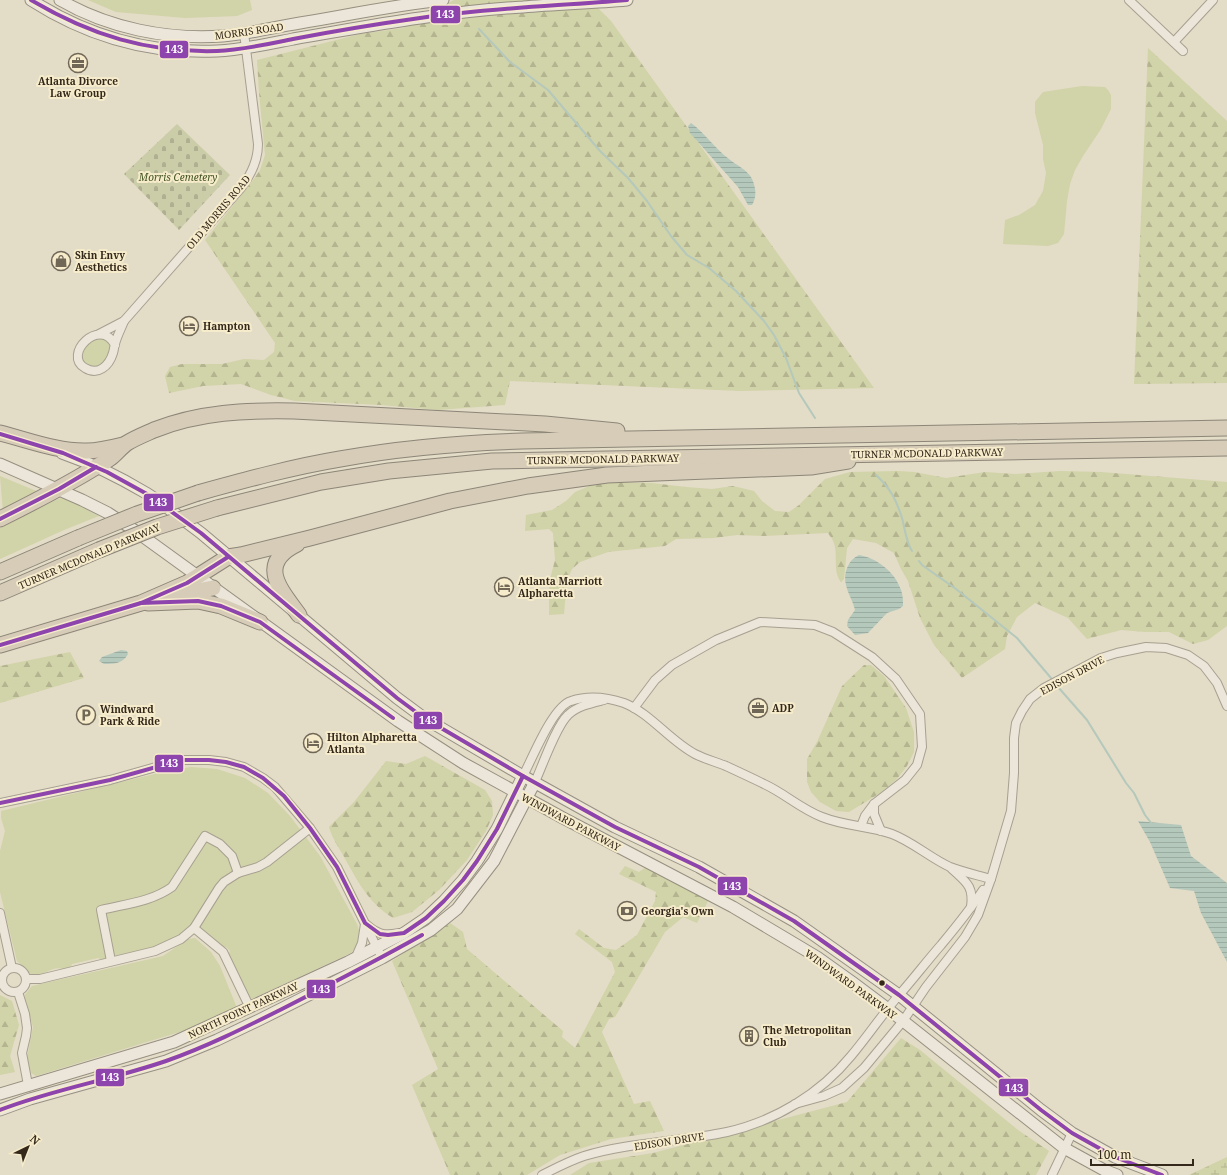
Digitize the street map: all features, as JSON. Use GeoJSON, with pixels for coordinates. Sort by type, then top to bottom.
{"type":"FeatureCollection","features":[{"type":"Feature","properties":{"kind":"highway"},"geometry":{"type":"LineString","coordinates":[[0,433],[64,450],[95,451],[126,444],[155,430],[192,418],[228,412],[264,410],[545,424],[694,438]]}},
{"type":"Feature","properties":{"kind":"highway","name":"TURNER MCDONALD PARKWAY"},"geometry":{"type":"LineString","coordinates":[[0,572],[137,514],[198,493],[250,478],[316,464],[376,453],[428,446],[475,442],[1227,428]]}},
{"type":"Feature","properties":{"kind":"highway"},"geometry":{"type":"LineString","coordinates":[[0,519],[59,489],[109,460],[126,444]]}},
{"type":"Feature","properties":{"kind":"highway","name":"TURNER MCDONALD PARKWAY"},"geometry":{"type":"LineString","coordinates":[[0,593],[99,550],[150,530],[216,508],[321,482],[389,471],[456,464],[526,460],[1227,448]]}},
{"type":"Feature","properties":{"kind":"highway"},"geometry":{"type":"LineString","coordinates":[[0,645],[141,603],[187,583],[228,557],[310,538],[450,500],[583,478],[634,473],[811,467],[909,454]]}},
{"type":"Feature","properties":{"kind":"highway"},"geometry":{"type":"LineString","coordinates":[[299,616],[279,587],[274,575],[275,565],[281,555],[289,548],[310,538]]}},
{"type":"Feature","properties":{"kind":"highway"},"geometry":{"type":"LineString","coordinates":[[164,593],[182,594],[213,588]]}},
{"type":"Feature","properties":{"kind":"highway"},"geometry":{"type":"LineString","coordinates":[[141,603],[198,601],[221,606],[260,622]]}},
{"type":"Feature","properties":{"kind":"main road","name":"MORRIS ROAD"},"geometry":{"type":"LineString","coordinates":[[31,0],[55,14],[88,30],[110,38],[141,46],[194,52],[246,48],[372,25],[433,16],[523,7],[627,0]]}},
{"type":"Feature","properties":{"kind":"main road","name":"MORRIS ROAD"},"geometry":{"type":"LineString","coordinates":[[60,0],[103,20],[150,32],[176,36],[200,37],[244,33],[376,9],[443,0]]}},
{"type":"Feature","properties":{"kind":"main road","name":"WINDWARD PARKWAY"},"geometry":{"type":"LineString","coordinates":[[0,433],[63,453],[96,467],[147,494],[201,533],[397,698],[424,718],[523,776],[616,827],[699,867],[794,922],[899,995],[1041,1110],[1072,1133],[1115,1157],[1162,1175]]}},
{"type":"Feature","properties":{"kind":"main road","name":"WINDWARD PARKWAY"},"geometry":{"type":"LineString","coordinates":[[0,464],[59,489],[108,513],[134,530],[398,721],[463,763],[733,907],[784,936],[835,969],[888,1009],[1064,1148],[1104,1170],[1117,1175]]}},
{"type":"Feature","properties":{"kind":"main road","name":"NORTH POINT PARKWAY"},"geometry":{"type":"LineString","coordinates":[[0,1094],[174,1042],[355,959],[404,932],[426,918],[463,880],[497,829],[523,776]]}},
{"type":"Feature","properties":{"kind":"main road","name":"NORTH POINT PARKWAY"},"geometry":{"type":"LineString","coordinates":[[0,1110],[30,1099],[166,1061],[217,1040],[382,958],[431,930],[457,909],[494,861],[535,782]]}},
{"type":"Feature","properties":{"kind":"street"},"geometry":{"type":"LineString","coordinates":[[1129,0],[1183,51]]}},
{"type":"Feature","properties":{"kind":"street"},"geometry":{"type":"LineString","coordinates":[[1174,42],[1213,0]]}},
{"type":"Feature","properties":{"kind":"street","name":"OLD MORRIS ROAD"},"geometry":{"type":"LineString","coordinates":[[124,321],[89,338],[80,346],[78,358],[82,366],[91,371],[97,371],[102,369],[110,361],[114,351],[114,345],[124,321],[241,188],[252,171],[257,158],[258,144],[244,33]]}},
{"type":"Feature","properties":{"kind":"street"},"geometry":{"type":"LineString","coordinates":[[99,334],[107,336],[112,340],[114,345]]}},
{"type":"Feature","properties":{"kind":"street"},"geometry":{"type":"LineString","coordinates":[[634,708],[655,680],[672,665],[716,640],[760,622],[815,625],[833,632],[869,654],[896,679],[920,714],[922,747],[917,765],[905,780],[874,804],[865,816],[861,826]]}},
{"type":"Feature","properties":{"kind":"street","name":"EDISON DRIVE"},"geometry":{"type":"LineString","coordinates":[[795,1104],[824,1096],[842,1088],[864,1068],[903,1021],[926,987],[965,937],[978,915],[1011,811],[1016,723],[1030,698],[1044,688],[1101,658],[1117,652],[1146,647],[1166,648],[1188,655],[1204,666],[1218,683],[1227,706]]}},
{"type":"Feature","properties":{"kind":"street"},"geometry":{"type":"LineString","coordinates":[[523,776],[552,720],[560,708],[569,701],[590,696],[600,697],[625,704],[634,708],[683,747],[696,755],[766,784],[823,818],[881,831],[908,841],[950,867],[964,879],[971,888],[973,897],[971,909]]}},
{"type":"Feature","properties":{"kind":"street"},"geometry":{"type":"LineString","coordinates":[[535,782],[561,725],[567,716],[584,706],[607,699]]}},
{"type":"Feature","properties":{"kind":"street"},"geometry":{"type":"LineString","coordinates":[[0,803],[110,780],[181,760],[209,760],[226,762],[244,767],[263,778],[284,796],[310,828],[337,867],[382,958]]}},
{"type":"Feature","properties":{"kind":"street"},"geometry":{"type":"LineString","coordinates":[[874,804],[874,814],[881,831]]}},
{"type":"Feature","properties":{"kind":"street"},"geometry":{"type":"LineString","coordinates":[[26,979],[40,979],[155,951],[181,939],[194,928],[224,882],[238,873],[258,867],[267,862],[310,828]]}},
{"type":"Feature","properties":{"kind":"street"},"geometry":{"type":"LineString","coordinates":[[111,961],[100,910],[151,898],[164,893],[172,887],[205,836],[220,844],[232,856],[238,873]]}},
{"type":"Feature","properties":{"kind":"street"},"geometry":{"type":"LineString","coordinates":[[950,867],[990,879]]}},
{"type":"Feature","properties":{"kind":"street","name":"EDISON DRIVE"},"geometry":{"type":"LineString","coordinates":[[542,1175],[584,1156],[612,1149],[726,1132],[753,1124],[778,1114],[808,1096],[832,1076],[851,1057],[899,995],[971,909],[990,879]]}},
{"type":"Feature","properties":{"kind":"street"},"geometry":{"type":"LineString","coordinates":[[0,913],[12,968]]}},
{"type":"Feature","properties":{"kind":"street"},"geometry":{"type":"LineString","coordinates":[[365,923],[380,934],[388,935],[404,932]]}},
{"type":"Feature","properties":{"kind":"street"},"geometry":{"type":"LineString","coordinates":[[355,959],[362,943],[365,923]]}},
{"type":"Feature","properties":{"kind":"street"},"geometry":{"type":"LineString","coordinates":[[194,928],[223,952],[250,1008]]}},
{"type":"Feature","properties":{"kind":"street"},"geometry":{"type":"LineString","coordinates":[[12,968],[20,969],[26,979],[24,987],[18,992],[11,992],[5,988],[1,981],[3,974],[12,968]]}},
{"type":"Feature","properties":{"kind":"street"},"geometry":{"type":"LineString","coordinates":[[18,992],[25,1014],[27,1028],[22,1053],[28,1085]]}},
{"type":"Feature","properties":{"kind":"street"},"geometry":{"type":"LineString","coordinates":[[1052,1175],[1072,1133]]}},
{"type":"Feature","properties":{"kind":"green space"},"geometry":{"type":"Polygon","coordinates":[[[88,0],[250,0],[252,10],[237,16],[185,18],[116,12],[88,0]]]}},
{"type":"Feature","properties":{"kind":"green space"},"geometry":{"type":"Polygon","coordinates":[[[454,0],[590,0],[611,21],[874,388],[740,391],[510,381],[505,405],[438,410],[381,405],[295,401],[271,395],[241,384],[203,386],[169,393],[165,376],[170,367],[182,364],[222,364],[244,359],[264,360],[274,352],[275,343],[205,240],[251,183],[260,170],[265,155],[257,60],[360,34],[403,28],[454,0]]]}},
{"type":"Feature","properties":{"kind":"green space"},"geometry":{"type":"Polygon","coordinates":[[[1148,48],[1227,121],[1227,383],[1134,384],[1148,48]]]}},
{"type":"Feature","properties":{"kind":"green space"},"geometry":{"type":"Polygon","coordinates":[[[1082,86],[1105,87],[1111,95],[1111,109],[1101,129],[1075,170],[1070,184],[1067,201],[1064,234],[1058,243],[1048,246],[1003,244],[1005,220],[1019,215],[1035,205],[1043,191],[1046,173],[1043,159],[1043,145],[1035,113],[1035,102],[1043,92],[1082,86]]]}},
{"type":"Feature","properties":{"kind":"green space","name":"Morris Cemetery"},"geometry":{"type":"Polygon","coordinates":[[[177,124],[230,175],[179,230],[124,174],[177,124]]]}},
{"type":"Feature","properties":{"kind":"green space"},"geometry":{"type":"Polygon","coordinates":[[[101,337],[111,343],[109,355],[99,366],[95,368],[87,366],[82,359],[82,351],[87,343],[101,337]]]}},
{"type":"Feature","properties":{"kind":"green space"},"geometry":{"type":"Polygon","coordinates":[[[1060,471],[1101,472],[1227,482],[1227,626],[1208,640],[1193,644],[1169,632],[1121,630],[1087,639],[1068,618],[1035,603],[1017,617],[1007,636],[1005,649],[962,678],[934,645],[920,618],[908,581],[894,553],[876,543],[853,539],[847,548],[844,579],[841,582],[838,578],[836,567],[835,546],[828,533],[764,536],[737,535],[714,538],[676,539],[665,546],[608,552],[580,562],[572,569],[567,580],[564,614],[549,615],[549,583],[555,560],[553,533],[549,529],[525,531],[526,515],[552,510],[566,501],[575,492],[592,485],[614,482],[652,483],[712,489],[733,486],[754,491],[762,501],[775,511],[789,512],[799,505],[825,479],[850,472],[914,472],[946,478],[985,472],[1015,474],[1060,471]]]}},
{"type":"Feature","properties":{"kind":"green space"},"geometry":{"type":"Polygon","coordinates":[[[0,476],[41,493],[3,512],[0,476]]]}},
{"type":"Feature","properties":{"kind":"green space"},"geometry":{"type":"Polygon","coordinates":[[[63,497],[99,516],[0,559],[0,528],[46,504],[63,497]]]}},
{"type":"Feature","properties":{"kind":"green space"},"geometry":{"type":"Polygon","coordinates":[[[70,652],[84,678],[0,703],[0,666],[70,652]]]}},
{"type":"Feature","properties":{"kind":"green space"},"geometry":{"type":"Polygon","coordinates":[[[864,665],[871,665],[884,676],[906,708],[914,732],[914,752],[907,766],[897,779],[882,792],[849,812],[836,811],[820,802],[811,792],[807,782],[807,759],[817,742],[842,686],[864,665]]]}},
{"type":"Feature","properties":{"kind":"green space"},"geometry":{"type":"Polygon","coordinates":[[[425,756],[485,790],[492,801],[493,815],[486,831],[467,860],[439,890],[412,912],[393,918],[384,912],[364,890],[335,842],[329,827],[354,802],[386,761],[406,764],[425,756]]]}},
{"type":"Feature","properties":{"kind":"green space"},"geometry":{"type":"Polygon","coordinates":[[[191,767],[217,769],[245,778],[268,793],[290,816],[320,856],[357,924],[360,933],[359,943],[351,953],[252,999],[246,993],[228,955],[230,951],[226,947],[222,948],[200,930],[190,925],[175,938],[156,948],[108,957],[103,960],[98,958],[72,964],[70,968],[65,970],[60,968],[39,975],[30,973],[17,961],[0,892],[0,851],[5,831],[1,818],[1,811],[167,771],[191,767]]]}},
{"type":"Feature","properties":{"kind":"green space"},"geometry":{"type":"Polygon","coordinates":[[[625,866],[639,872],[646,867],[708,901],[697,923],[683,917],[665,932],[615,1017],[609,1019],[602,1032],[634,1104],[650,1101],[664,1131],[611,1139],[560,1155],[527,1175],[450,1175],[412,1085],[438,1069],[392,961],[450,923],[463,932],[467,949],[563,1031],[562,1037],[575,1048],[615,972],[612,962],[575,934],[579,929],[604,948],[616,950],[637,935],[655,901],[656,892],[619,874],[625,866]]]}},
{"type":"Feature","properties":{"kind":"green space"},"geometry":{"type":"Polygon","coordinates":[[[195,938],[211,952],[220,966],[237,1008],[186,1030],[36,1076],[31,1073],[27,1058],[33,1027],[24,996],[32,986],[163,956],[188,939],[195,938]]]}},
{"type":"Feature","properties":{"kind":"green space"},"geometry":{"type":"Polygon","coordinates":[[[0,995],[12,1001],[19,1025],[10,1056],[15,1072],[0,1075],[0,995]]]}},
{"type":"Feature","properties":{"kind":"green space"},"geometry":{"type":"Polygon","coordinates":[[[901,1038],[920,1050],[1018,1130],[1049,1151],[1036,1175],[570,1175],[589,1163],[653,1153],[847,1102],[901,1038]]]}},
{"type":"Feature","properties":{"kind":"green space"},"geometry":{"type":"Polygon","coordinates":[[[1227,1157],[1227,1175],[1189,1175],[1227,1157]]]}},
{"type":"Feature","properties":{"kind":"shaded area"},"geometry":{"type":"Polygon","coordinates":[[[691,123],[701,131],[719,151],[745,170],[750,176],[755,189],[755,199],[752,205],[748,205],[738,187],[690,133],[688,126],[691,123]]]}},
{"type":"Feature","properties":{"kind":"shaded area"},"geometry":{"type":"Polygon","coordinates":[[[859,555],[872,559],[890,572],[901,590],[903,596],[903,606],[887,613],[868,633],[855,635],[847,626],[848,620],[855,610],[847,588],[845,576],[849,564],[859,555]]]}},
{"type":"Feature","properties":{"kind":"shaded area"},"geometry":{"type":"Polygon","coordinates":[[[121,650],[127,651],[128,654],[121,662],[104,664],[99,661],[102,657],[121,650]]]}},
{"type":"Feature","properties":{"kind":"shaded area"},"geometry":{"type":"Polygon","coordinates":[[[1138,821],[1181,825],[1191,856],[1227,883],[1227,962],[1201,913],[1194,891],[1170,888],[1150,842],[1138,821]]]}},
{"type":"Feature","properties":{"kind":"waterway"},"geometry":{"type":"LineString","coordinates":[[479,29],[510,62],[548,90],[600,151],[628,178],[687,255],[709,268],[736,291],[764,321],[774,335],[786,358],[799,393],[815,418]]}},
{"type":"Feature","properties":{"kind":"waterway"},"geometry":{"type":"LineString","coordinates":[[876,475],[889,489],[895,499],[902,518],[908,544],[912,551]]}},
{"type":"Feature","properties":{"kind":"waterway"},"geometry":{"type":"LineString","coordinates":[[919,561],[922,565],[956,589],[1017,638],[1051,678]]}},
{"type":"Feature","properties":{"kind":"waterway"},"geometry":{"type":"LineString","coordinates":[[1058,687],[1087,720],[1152,824]]}},
{"type":"Feature","properties":{"kind":"transit line","name":"143"},"geometry":{"type":"LineString","coordinates":[[31,0],[75,23],[120,39],[143,45],[192,51],[217,51],[246,48],[404,20],[497,9],[627,0]]}},
{"type":"Feature","properties":{"kind":"transit line","name":"143"},"geometry":{"type":"LineString","coordinates":[[0,434],[63,453],[107,472],[147,494],[201,533],[397,698],[424,718],[523,776],[615,827],[699,867],[794,921],[899,995],[1041,1110],[1072,1133],[1115,1157],[1162,1175]]}},
{"type":"Feature","properties":{"kind":"transit line","name":"143"},"geometry":{"type":"LineString","coordinates":[[0,519],[59,489],[96,467]]}},
{"type":"Feature","properties":{"kind":"transit line","name":"143"},"geometry":{"type":"LineString","coordinates":[[0,645],[141,603],[187,583],[228,557]]}},
{"type":"Feature","properties":{"kind":"transit line","name":"143"},"geometry":{"type":"LineString","coordinates":[[141,603],[198,601],[221,606],[260,622],[393,718]]}},
{"type":"Feature","properties":{"kind":"transit line","name":"143"},"geometry":{"type":"LineString","coordinates":[[0,803],[110,780],[181,760],[209,760],[226,762],[244,767],[263,778],[284,796],[310,828],[337,867],[365,923],[380,934],[388,935],[404,933],[426,918],[463,880],[497,829],[523,776]]}},
{"type":"Feature","properties":{"kind":"transit line","name":"143"},"geometry":{"type":"LineString","coordinates":[[0,1110],[41,1096],[145,1068],[196,1050],[282,1009],[370,964],[422,935]]}},
{"type":"Feature","properties":{"kind":"place","name":"Atlanta Divorce Law Group"},"geometry":{"type":"Point","coordinates":[78,63]}},
{"type":"Feature","properties":{"kind":"place","name":"Skin Envy Aesthetics"},"geometry":{"type":"Point","coordinates":[61,261]}},
{"type":"Feature","properties":{"kind":"place","name":"Hampton"},"geometry":{"type":"Point","coordinates":[189,326]}},
{"type":"Feature","properties":{"kind":"place","name":"Atlanta Marriott Alpharetta"},"geometry":{"type":"Point","coordinates":[504,587]}},
{"type":"Feature","properties":{"kind":"place","name":"ADP"},"geometry":{"type":"Point","coordinates":[758,708]}},
{"type":"Feature","properties":{"kind":"place","name":"Windward Park & Ride"},"geometry":{"type":"Point","coordinates":[86,715]}},
{"type":"Feature","properties":{"kind":"place","name":"Hilton Alpharetta Atlanta"},"geometry":{"type":"Point","coordinates":[313,743]}},
{"type":"Feature","properties":{"kind":"place","name":"Georgia's Own"},"geometry":{"type":"Point","coordinates":[627,911]}},
{"type":"Feature","properties":{"kind":"place","name":"The Metropolitan Club"},"geometry":{"type":"Point","coordinates":[749,1036]}}]}
